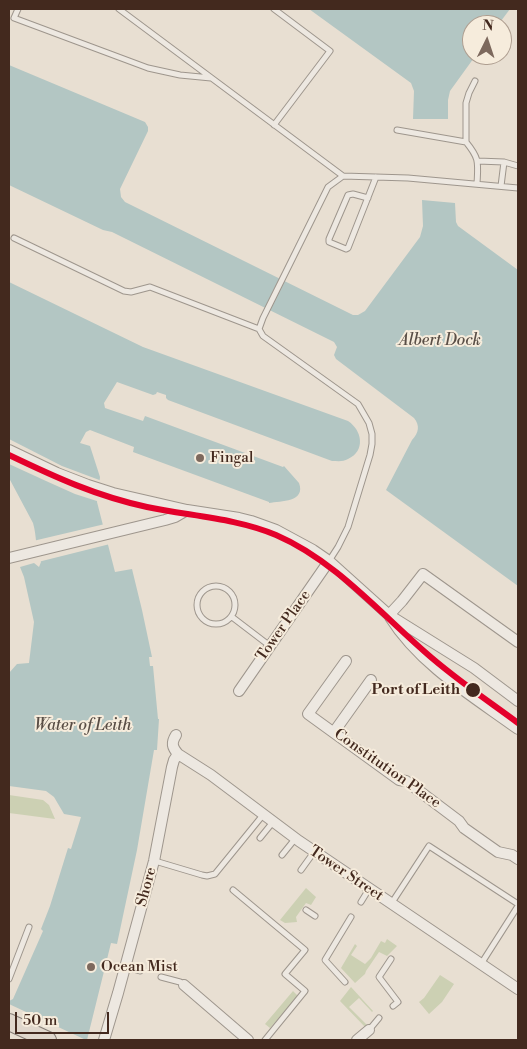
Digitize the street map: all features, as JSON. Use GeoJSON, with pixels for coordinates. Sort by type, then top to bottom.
{"type":"FeatureCollection","features":[{"type":"Feature","properties":{"kind":"main road"},"geometry":{"type":"LineString","coordinates":[[9,1022],[48,1040]]}},
{"type":"Feature","properties":{"kind":"street"},"geometry":{"type":"LineString","coordinates":[[9,450],[57,473],[113,493],[187,510],[251,521],[276,530],[329,561],[389,614],[474,668],[518,701]]}},
{"type":"Feature","properties":{"kind":"street"},"geometry":{"type":"LineString","coordinates":[[9,558],[155,523],[175,517],[187,510]]}},
{"type":"Feature","properties":{"kind":"street","name":"Tower Place"},"geometry":{"type":"LineString","coordinates":[[238,691],[329,561]]}},
{"type":"Feature","properties":{"kind":"street"},"geometry":{"type":"LineString","coordinates":[[389,614],[423,574],[518,642]]}},
{"type":"Feature","properties":{"kind":"street"},"geometry":{"type":"LineString","coordinates":[[389,614],[397,628],[423,658],[518,730]]}},
{"type":"Feature","properties":{"kind":"street","name":"Constitution Place"},"geometry":{"type":"LineString","coordinates":[[346,661],[308,714],[399,780],[406,782],[498,852],[518,857]]}},
{"type":"Feature","properties":{"kind":"street"},"geometry":{"type":"LineString","coordinates":[[334,732],[371,680]]}},
{"type":"Feature","properties":{"kind":"street","name":"Shore"},"geometry":{"type":"LineString","coordinates":[[104,1040],[154,861],[172,766],[178,754],[172,744],[176,735]]}},
{"type":"Feature","properties":{"kind":"street","name":"Tower Street"},"geometry":{"type":"LineString","coordinates":[[178,754],[211,775],[295,839],[518,989]]}},
{"type":"Feature","properties":{"kind":"street"},"geometry":{"type":"LineString","coordinates":[[182,983],[243,1038]]}},
{"type":"Feature","properties":{"kind":"street"},"geometry":{"type":"LineString","coordinates":[[357,1040],[369,1030]]}},
{"type":"Feature","properties":{"kind":"lane"},"geometry":{"type":"LineString","coordinates":[[18,9],[11,17],[148,68],[180,75],[212,78]]}},
{"type":"Feature","properties":{"kind":"lane"},"geometry":{"type":"LineString","coordinates":[[119,9],[343,176],[408,178],[518,188]]}},
{"type":"Feature","properties":{"kind":"lane"},"geometry":{"type":"LineString","coordinates":[[274,9],[330,51],[274,125]]}},
{"type":"Feature","properties":{"kind":"lane"},"geometry":{"type":"LineString","coordinates":[[466,142],[466,103],[475,81]]}},
{"type":"Feature","properties":{"kind":"lane"},"geometry":{"type":"LineString","coordinates":[[398,130],[466,142],[474,151],[478,161],[477,184]]}},
{"type":"Feature","properties":{"kind":"lane"},"geometry":{"type":"LineString","coordinates":[[478,161],[504,162],[518,166]]}},
{"type":"Feature","properties":{"kind":"lane"},"geometry":{"type":"LineString","coordinates":[[501,186],[504,162]]}},
{"type":"Feature","properties":{"kind":"lane"},"geometry":{"type":"LineString","coordinates":[[259,329],[328,187],[343,176]]}},
{"type":"Feature","properties":{"kind":"lane"},"geometry":{"type":"LineString","coordinates":[[368,198],[353,194],[348,195],[329,242],[346,249],[348,248],[368,198],[376,177]]}},
{"type":"Feature","properties":{"kind":"lane"},"geometry":{"type":"LineString","coordinates":[[14,238],[124,292],[150,287],[259,329],[263,336],[358,404],[369,423],[372,444],[348,527],[329,561]]}},
{"type":"Feature","properties":{"kind":"lane"},"geometry":{"type":"LineString","coordinates":[[213,586],[226,588],[235,598],[235,612],[232,617],[227,622],[221,624],[209,623],[204,620],[197,610],[198,597],[207,588],[213,586]]}},
{"type":"Feature","properties":{"kind":"lane"},"geometry":{"type":"LineString","coordinates":[[232,617],[270,646]]}},
{"type":"Feature","properties":{"kind":"lane"},"geometry":{"type":"LineString","coordinates":[[154,861],[206,876],[215,874],[263,815]]}},
{"type":"Feature","properties":{"kind":"lane"},"geometry":{"type":"LineString","coordinates":[[260,838],[273,822]]}},
{"type":"Feature","properties":{"kind":"lane"},"geometry":{"type":"LineString","coordinates":[[282,855],[295,839]]}},
{"type":"Feature","properties":{"kind":"lane"},"geometry":{"type":"LineString","coordinates":[[391,904],[429,846],[518,905],[480,964]]}},
{"type":"Feature","properties":{"kind":"lane"},"geometry":{"type":"LineString","coordinates":[[300,870],[314,852]]}},
{"type":"Feature","properties":{"kind":"lane"},"geometry":{"type":"LineString","coordinates":[[361,902],[369,889]]}},
{"type":"Feature","properties":{"kind":"lane"},"geometry":{"type":"LineString","coordinates":[[233,890],[305,950],[285,974],[306,991],[265,1040]]}},
{"type":"Feature","properties":{"kind":"lane"},"geometry":{"type":"LineString","coordinates":[[306,910],[315,916]]}},
{"type":"Feature","properties":{"kind":"lane"},"geometry":{"type":"LineString","coordinates":[[345,982],[326,960],[351,917]]}},
{"type":"Feature","properties":{"kind":"lane"},"geometry":{"type":"LineString","coordinates":[[9,979],[29,926]]}},
{"type":"Feature","properties":{"kind":"lane"},"geometry":{"type":"LineString","coordinates":[[335,930],[341,934]]}},
{"type":"Feature","properties":{"kind":"lane"},"geometry":{"type":"LineString","coordinates":[[391,958],[379,977],[398,1002],[393,1006]]}},
{"type":"Feature","properties":{"kind":"lane"},"geometry":{"type":"LineString","coordinates":[[126,966],[140,971]]}},
{"type":"Feature","properties":{"kind":"lane"},"geometry":{"type":"LineString","coordinates":[[161,977],[182,983]]}},
{"type":"Feature","properties":{"kind":"lane"},"geometry":{"type":"LineString","coordinates":[[369,1030],[379,1018]]}},
{"type":"Feature","properties":{"kind":"green space"},"geometry":{"type":"Polygon","coordinates":[[[9,795],[43,800],[49,805],[55,819],[9,813],[9,795]]]}},
{"type":"Feature","properties":{"kind":"green space"},"geometry":{"type":"Polygon","coordinates":[[[306,888],[316,897],[311,905],[306,903],[296,917],[297,922],[285,923],[280,920],[306,888]]]}},
{"type":"Feature","properties":{"kind":"green space"},"geometry":{"type":"Polygon","coordinates":[[[387,939],[397,946],[387,956],[379,952],[365,974],[355,983],[341,968],[355,944],[357,946],[351,955],[365,964],[381,941],[385,943],[387,939]]]}},
{"type":"Feature","properties":{"kind":"green space"},"geometry":{"type":"Polygon","coordinates":[[[440,975],[454,984],[442,1002],[429,1014],[419,1002],[440,975]]]}},
{"type":"Feature","properties":{"kind":"green space"},"geometry":{"type":"Polygon","coordinates":[[[351,987],[373,1011],[359,998],[349,1007],[367,1027],[340,1001],[351,987]]]}},
{"type":"Feature","properties":{"kind":"green space"},"geometry":{"type":"Polygon","coordinates":[[[293,991],[298,996],[270,1028],[265,1024],[293,991]]]}},
{"type":"Feature","properties":{"kind":"water"},"geometry":{"type":"Polygon","coordinates":[[[309,9],[510,9],[506,15],[462,15],[462,65],[469,65],[450,91],[448,119],[413,119],[414,91],[411,83],[309,9]]]}},
{"type":"Feature","properties":{"kind":"water","name":"Albert Dock"},"geometry":{"type":"Polygon","coordinates":[[[9,65],[145,122],[148,131],[120,189],[121,197],[125,202],[353,315],[358,315],[365,311],[420,237],[423,226],[422,200],[455,203],[458,226],[518,270],[518,586],[386,490],[416,435],[417,423],[414,418],[336,359],[334,355],[337,347],[334,342],[112,232],[103,230],[9,185],[9,65]]]}},
{"type":"Feature","properties":{"kind":"water","name":"Water of Leith"},"geometry":{"type":"Polygon","coordinates":[[[9,282],[143,347],[348,421],[353,425],[360,440],[358,451],[354,455],[344,461],[332,461],[168,400],[166,395],[157,392],[153,395],[117,382],[104,403],[105,408],[143,421],[145,416],[284,466],[299,483],[299,494],[286,501],[269,503],[133,452],[134,447],[90,430],[86,432],[80,443],[90,446],[100,477],[97,502],[115,572],[132,569],[152,657],[149,657],[150,666],[153,666],[159,719],[157,750],[154,750],[137,850],[117,944],[111,943],[87,1040],[9,1040],[9,1001],[13,999],[43,931],[41,929],[68,848],[71,849],[81,817],[64,814],[54,797],[46,791],[9,786],[9,673],[17,664],[29,663],[34,622],[20,567],[34,563],[39,567],[41,562],[33,523],[9,478],[9,282]]]}},
{"type":"Feature","properties":{"kind":"pier"},"geometry":{"type":"Polygon","coordinates":[[[9,439],[62,466],[102,481],[100,502],[75,494],[9,464],[9,439]]]}},
{"type":"Feature","properties":{"kind":"pier"},"geometry":{"type":"Polygon","coordinates":[[[105,524],[110,544],[38,562],[33,541],[105,524]]]}},
{"type":"Feature","properties":{"kind":"pier"},"geometry":{"type":"Polygon","coordinates":[[[9,1004],[86,1040],[9,1040],[9,1004]]]}},
{"type":"Feature","properties":{"kind":"transit line"},"geometry":{"type":"LineString","coordinates":[[9,455],[93,492],[128,503],[261,529],[297,546],[336,572],[436,662],[518,723]]}},
{"type":"Feature","properties":{"kind":"place","name":"Fingal"},"geometry":{"type":"Point","coordinates":[200,458]}},
{"type":"Feature","properties":{"kind":"place","name":"Port of Leith"},"geometry":{"type":"Point","coordinates":[473,690]}},
{"type":"Feature","properties":{"kind":"place","name":"Ocean Mist"},"geometry":{"type":"Point","coordinates":[91,967]}}]}
